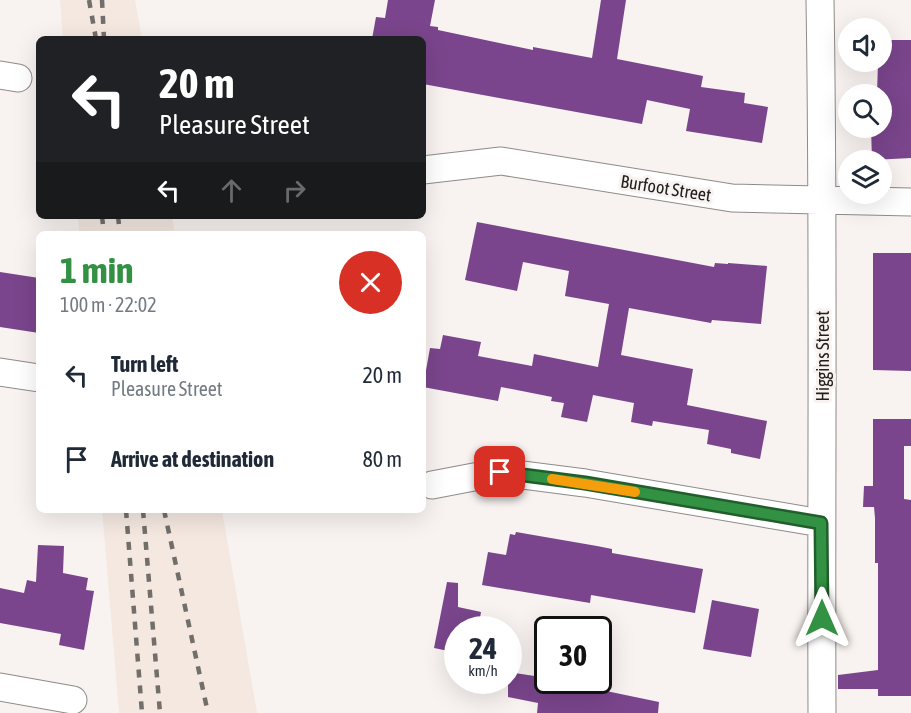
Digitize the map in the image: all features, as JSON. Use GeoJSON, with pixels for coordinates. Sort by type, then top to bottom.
{"type":"FeatureCollection","features":[{"type":"Feature","properties":{"kind":"street","name":"Higgins Street"},"geometry":{"type":"LineString","coordinates":[[820,0],[823,201],[822,713]]}},
{"type":"Feature","properties":{"kind":"street","name":"Burfoot Street"},"geometry":{"type":"LineString","coordinates":[[426,170],[501,161],[732,198],[911,202]]}},
{"type":"Feature","properties":{"kind":"street"},"geometry":{"type":"LineString","coordinates":[[0,372],[36,378]]}},
{"type":"Feature","properties":{"kind":"street"},"geometry":{"type":"LineString","coordinates":[[432,485],[500,472],[585,483],[821,523]]}},
{"type":"Feature","properties":{"kind":"street"},"geometry":{"type":"LineString","coordinates":[[0,687],[73,700]]}},
{"type":"Feature","properties":{"kind":"shaded area"},"geometry":{"type":"Polygon","coordinates":[[[60,0],[135,0],[141,36],[63,36],[60,0]]]}},
{"type":"Feature","properties":{"kind":"shaded area"},"geometry":{"type":"Polygon","coordinates":[[[78,219],[172,219],[174,231],[79,231],[78,219]]]}},
{"type":"Feature","properties":{"kind":"shaded area"},"geometry":{"type":"Polygon","coordinates":[[[102,513],[223,513],[257,713],[119,713],[102,513]]]}},
{"type":"Feature","properties":{"kind":"building"},"geometry":{"type":"Polygon","coordinates":[[[388,0],[435,0],[430,26],[438,27],[438,30],[533,50],[533,47],[592,58],[601,0],[626,0],[617,59],[703,76],[701,87],[745,93],[744,103],[768,107],[762,143],[686,131],[690,109],[647,100],[642,124],[426,85],[426,36],[373,36],[376,17],[385,18],[388,0]]]}},
{"type":"Feature","properties":{"kind":"building"},"geometry":{"type":"Polygon","coordinates":[[[892,40],[911,40],[911,158],[892,159],[892,150],[872,150],[871,138],[892,138],[892,84],[877,84],[878,72],[892,72],[892,40]]]}},
{"type":"Feature","properties":{"kind":"building"},"geometry":{"type":"Polygon","coordinates":[[[477,222],[714,267],[715,263],[767,266],[761,324],[712,320],[711,323],[629,308],[621,355],[693,369],[687,405],[767,421],[760,459],[731,453],[731,449],[707,444],[709,430],[653,421],[652,426],[631,422],[634,403],[593,395],[587,422],[561,417],[564,403],[551,401],[552,397],[501,387],[498,401],[426,388],[430,348],[440,349],[443,335],[481,342],[478,356],[532,366],[534,354],[598,367],[609,304],[565,296],[569,271],[523,262],[517,291],[465,280],[477,222]]]}},
{"type":"Feature","properties":{"kind":"building"},"geometry":{"type":"Polygon","coordinates":[[[873,253],[911,253],[911,371],[873,370],[873,253]]]}},
{"type":"Feature","properties":{"kind":"building"},"geometry":{"type":"Polygon","coordinates":[[[0,272],[36,278],[36,333],[0,327],[0,272]]]}},
{"type":"Feature","properties":{"kind":"building"},"geometry":{"type":"Polygon","coordinates":[[[873,419],[911,419],[911,446],[904,446],[904,499],[911,500],[911,696],[878,696],[878,689],[838,689],[838,675],[878,670],[878,563],[875,563],[874,507],[863,507],[864,486],[873,486],[873,419]]]}},
{"type":"Feature","properties":{"kind":"building"},"geometry":{"type":"Polygon","coordinates":[[[516,532],[597,546],[612,549],[612,553],[703,569],[695,613],[591,595],[590,603],[482,585],[488,552],[506,555],[510,534],[515,535],[516,532]]]}},
{"type":"Feature","properties":{"kind":"building"},"geometry":{"type":"Polygon","coordinates":[[[38,545],[64,546],[63,573],[88,578],[86,590],[94,591],[84,650],[59,645],[61,634],[0,623],[0,588],[24,593],[27,580],[36,582],[38,545]]]}},
{"type":"Feature","properties":{"kind":"building"},"geometry":{"type":"Polygon","coordinates":[[[447,582],[458,583],[458,607],[481,612],[480,616],[444,616],[444,650],[434,648],[447,582]]]}},
{"type":"Feature","properties":{"kind":"building"},"geometry":{"type":"Polygon","coordinates":[[[712,600],[759,609],[751,657],[703,649],[712,600]]]}},
{"type":"Feature","properties":{"kind":"building"},"geometry":{"type":"Polygon","coordinates":[[[522,674],[534,676],[534,694],[612,692],[659,702],[658,713],[537,713],[538,703],[508,697],[508,694],[522,694],[522,674]]]}},
{"type":"Feature","properties":{"kind":"railway"},"geometry":{"type":"LineString","coordinates":[[89,0],[95,36]]}},
{"type":"Feature","properties":{"kind":"railway"},"geometry":{"type":"LineString","coordinates":[[102,0],[104,36]]}},
{"type":"Feature","properties":{"kind":"railway"},"geometry":{"type":"LineString","coordinates":[[102,219],[104,231]]}},
{"type":"Feature","properties":{"kind":"railway"},"geometry":{"type":"LineString","coordinates":[[118,219],[120,231]]}},
{"type":"Feature","properties":{"kind":"railway"},"geometry":{"type":"LineString","coordinates":[[126,513],[142,713]]}},
{"type":"Feature","properties":{"kind":"railway"},"geometry":{"type":"LineString","coordinates":[[143,513],[160,713]]}},
{"type":"Feature","properties":{"kind":"railway"},"geometry":{"type":"LineString","coordinates":[[165,513],[208,713]]}},
{"type":"Feature","properties":{"kind":"slow traffic"},"geometry":{"type":"LineString","coordinates":[[552,479],[635,492]]}},
{"type":"Feature","properties":{"kind":"route"},"geometry":{"type":"LineString","coordinates":[[500,472],[585,483],[821,523],[822,618]]}}]}
